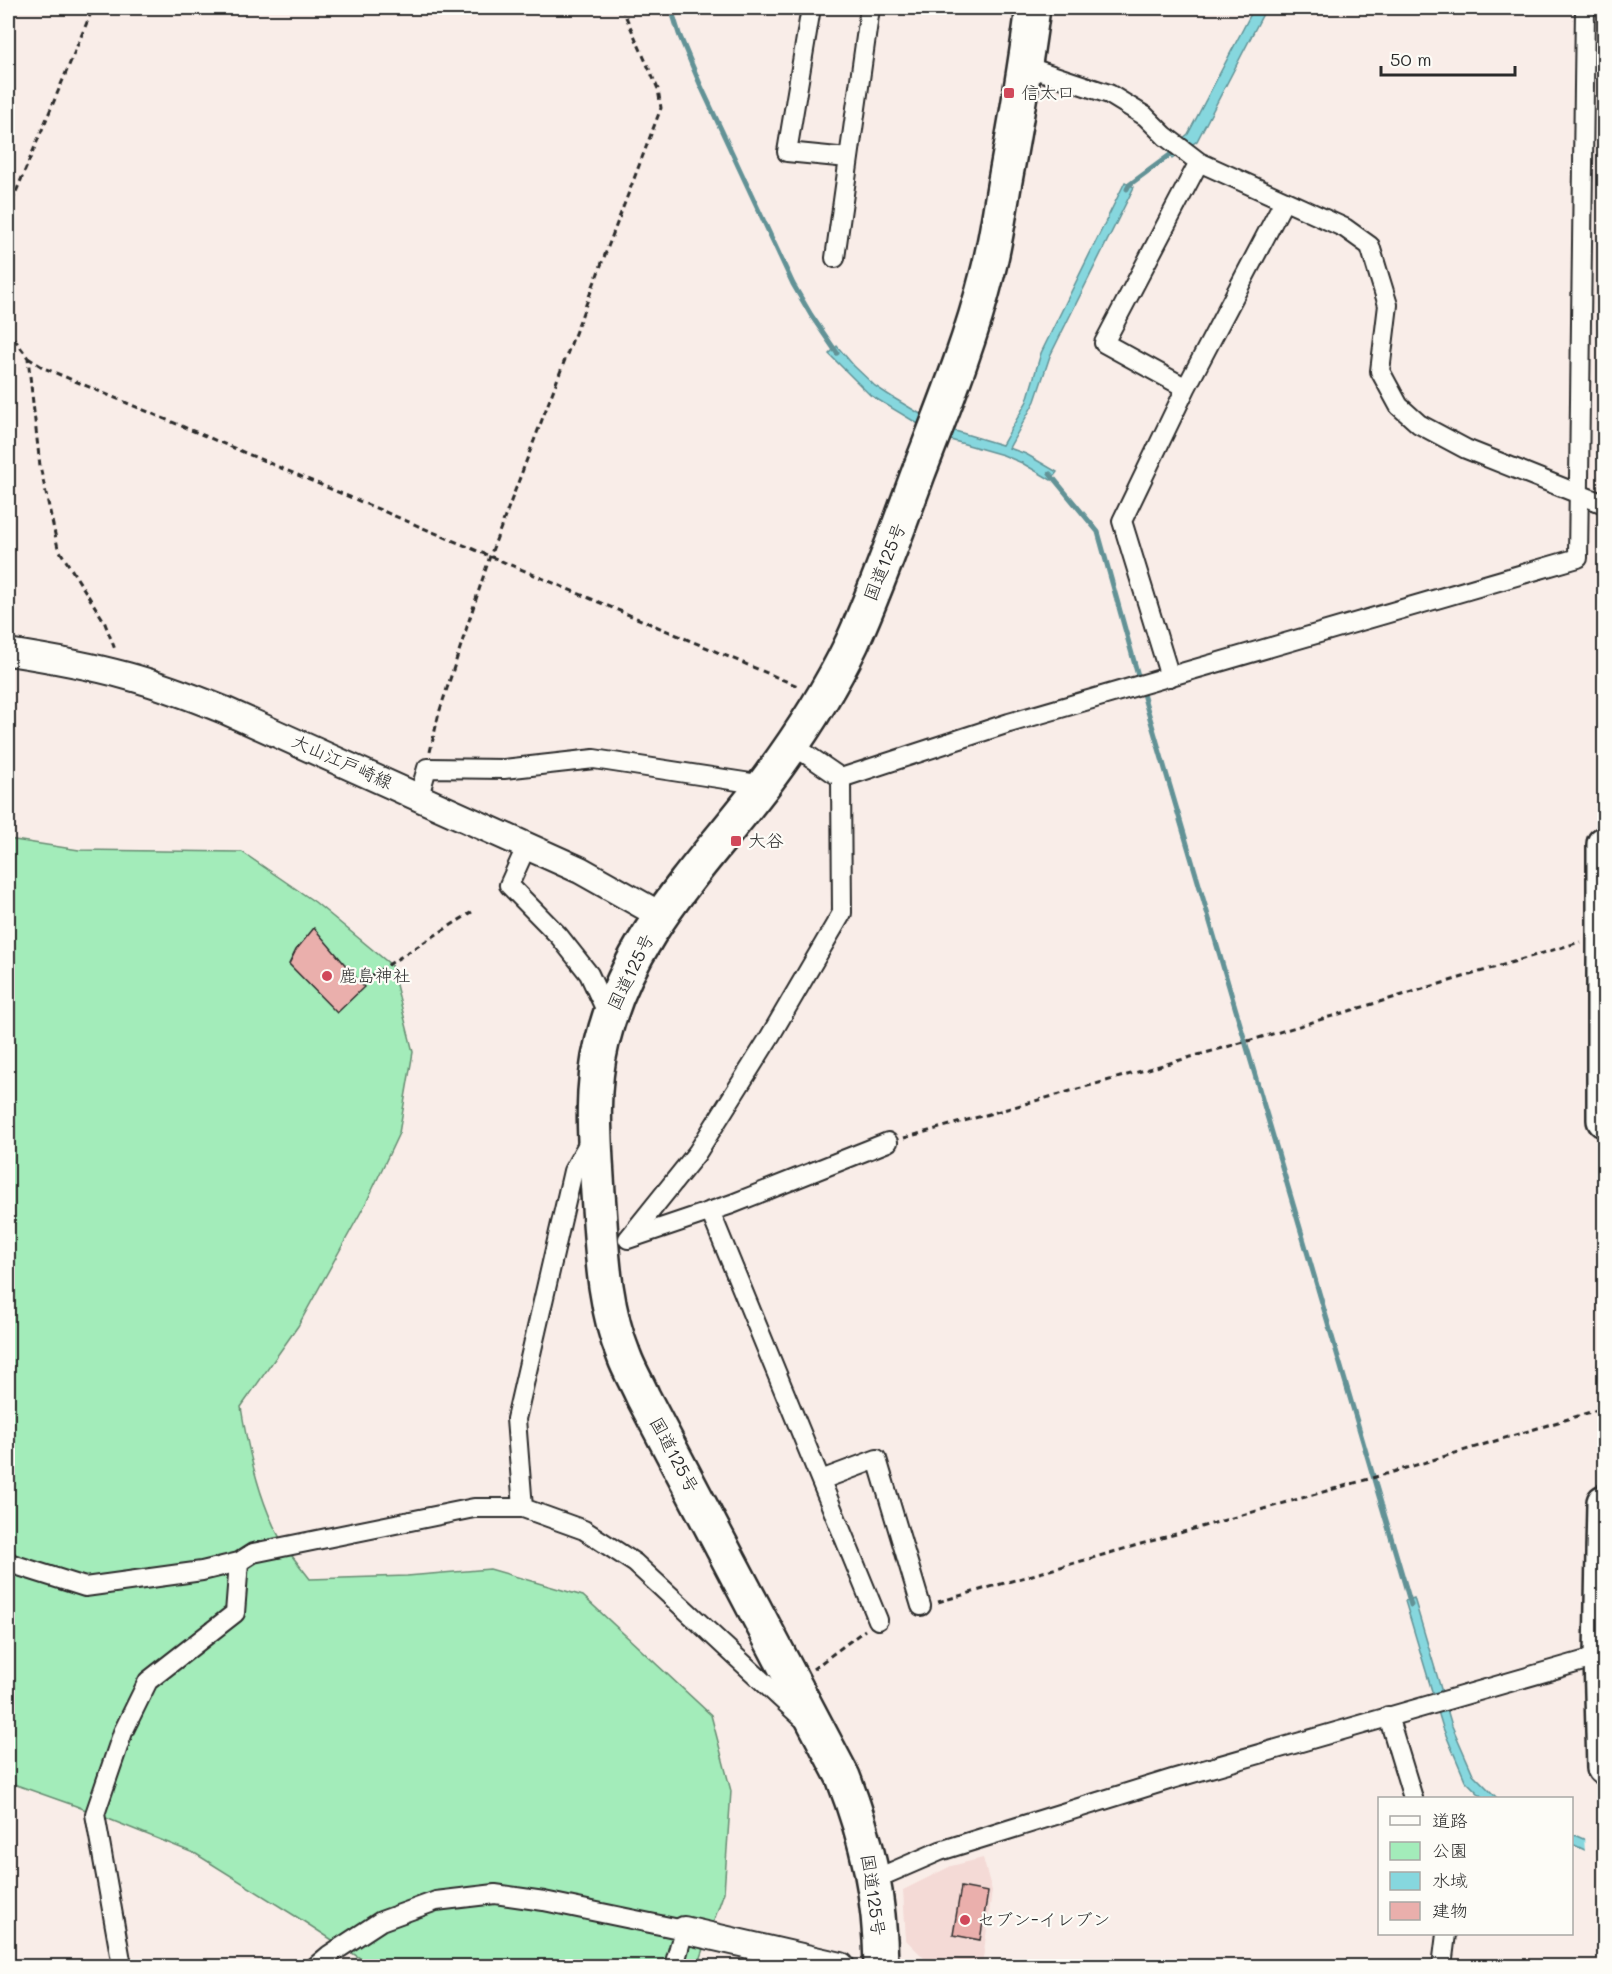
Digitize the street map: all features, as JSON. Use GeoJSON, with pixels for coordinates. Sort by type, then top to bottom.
{"type":"FeatureCollection","features":[{"type":"Feature","properties":{"kind":"highway","name":"国道125号"},"geometry":{"type":"LineString","coordinates":[[881,1966],[879,1923],[873,1880],[859,1818],[843,1777],[643,1397],[623,1354],[611,1315],[615,1243],[595,1132],[596,1084],[601,1046],[609,1017],[633,960],[660,915],[764,785],[793,745],[823,697],[852,642],[881,574],[947,399],[988,271],[1034,8]]}},
{"type":"Feature","properties":{"kind":"highway"},"geometry":{"type":"LineString","coordinates":[[1605,844],[1603,935],[1605,1120]]}},
{"type":"Feature","properties":{"kind":"highway"},"geometry":{"type":"LineString","coordinates":[[1605,1502],[1603,1655],[1605,1768]]}},
{"type":"Feature","properties":{"kind":"main road","name":"大山江戸崎線"},"geometry":{"type":"LineString","coordinates":[[8,652],[126,675],[224,710],[580,870],[660,915]]}},
{"type":"Feature","properties":{"kind":"main road"},"geometry":{"type":"LineString","coordinates":[[684,1930],[841,1966]]}},
{"type":"Feature","properties":{"kind":"street"},"geometry":{"type":"LineString","coordinates":[[811,8],[787,152],[848,158]]}},
{"type":"Feature","properties":{"kind":"street"},"geometry":{"type":"LineString","coordinates":[[835,258],[870,8]]}},
{"type":"Feature","properties":{"kind":"street"},"geometry":{"type":"LineString","coordinates":[[841,778],[1009,723],[1578,558],[1586,8]]}},
{"type":"Feature","properties":{"kind":"street"},"geometry":{"type":"LineString","coordinates":[[1025,66],[1109,94],[1145,116],[1199,162],[1345,228],[1370,246],[1388,305],[1380,371],[1399,406],[1419,424],[1466,449],[1605,504]]}},
{"type":"Feature","properties":{"kind":"street"},"geometry":{"type":"LineString","coordinates":[[1186,388],[1104,343],[1199,162]]}},
{"type":"Feature","properties":{"kind":"street"},"geometry":{"type":"LineString","coordinates":[[1165,678],[1122,521],[1186,388],[1284,201]]}},
{"type":"Feature","properties":{"kind":"street"},"geometry":{"type":"LineString","coordinates":[[793,745],[841,778]]}},
{"type":"Feature","properties":{"kind":"street"},"geometry":{"type":"LineString","coordinates":[[419,796],[427,768],[504,769],[594,759],[764,785]]}},
{"type":"Feature","properties":{"kind":"street"},"geometry":{"type":"LineString","coordinates":[[615,1243],[697,1153],[769,1038],[842,913],[841,778]]}},
{"type":"Feature","properties":{"kind":"street"},"geometry":{"type":"LineString","coordinates":[[526,845],[509,885],[559,936],[589,974],[609,1017]]}},
{"type":"Feature","properties":{"kind":"street"},"geometry":{"type":"LineString","coordinates":[[523,1508],[516,1419],[573,1171],[595,1132]]}},
{"type":"Feature","properties":{"kind":"street"},"geometry":{"type":"LineString","coordinates":[[615,1243],[710,1211],[888,1142]]}},
{"type":"Feature","properties":{"kind":"street"},"geometry":{"type":"LineString","coordinates":[[710,1211],[878,1620]]}},
{"type":"Feature","properties":{"kind":"street"},"geometry":{"type":"LineString","coordinates":[[821,1480],[877,1459],[921,1606]]}},
{"type":"Feature","properties":{"kind":"street"},"geometry":{"type":"LineString","coordinates":[[8,1561],[85,1587],[202,1572],[239,1562],[253,1553],[474,1508],[523,1508],[584,1530],[635,1563],[803,1718],[819,1728]]}},
{"type":"Feature","properties":{"kind":"street"},"geometry":{"type":"LineString","coordinates":[[122,1966],[95,1814],[123,1732],[148,1681],[235,1613],[239,1562]]}},
{"type":"Feature","properties":{"kind":"street"},"geometry":{"type":"LineString","coordinates":[[873,1880],[940,1851],[1172,1779],[1603,1655]]}},
{"type":"Feature","properties":{"kind":"street"},"geometry":{"type":"LineString","coordinates":[[1388,1716],[1413,1797]]}},
{"type":"Feature","properties":{"kind":"street"},"geometry":{"type":"LineString","coordinates":[[316,1966],[381,1921],[436,1901],[495,1894],[544,1901],[684,1930],[674,1966]]}},
{"type":"Feature","properties":{"kind":"street"},"geometry":{"type":"LineString","coordinates":[[1442,1966],[1446,1935]]}},
{"type":"Feature","properties":{"kind":"path"},"geometry":{"type":"LineString","coordinates":[[8,211],[93,8]]}},
{"type":"Feature","properties":{"kind":"path"},"geometry":{"type":"LineString","coordinates":[[427,768],[439,713],[490,556],[662,108],[658,89],[622,8]]}},
{"type":"Feature","properties":{"kind":"path"},"geometry":{"type":"LineString","coordinates":[[8,330],[28,358],[44,368],[823,697]]}},
{"type":"Feature","properties":{"kind":"path"},"geometry":{"type":"LineString","coordinates":[[28,358],[40,466],[58,548],[104,621],[126,675]]}},
{"type":"Feature","properties":{"kind":"path"},"geometry":{"type":"LineString","coordinates":[[361,982],[472,912]]}},
{"type":"Feature","properties":{"kind":"path"},"geometry":{"type":"LineString","coordinates":[[888,1142],[1269,1035],[1603,935]]}},
{"type":"Feature","properties":{"kind":"path"},"geometry":{"type":"LineString","coordinates":[[921,1606],[1393,1472],[1605,1408]]}},
{"type":"Feature","properties":{"kind":"path"},"geometry":{"type":"LineString","coordinates":[[795,1683],[878,1620]]}},
{"type":"Feature","properties":{"kind":"shaded area"},"geometry":{"type":"Polygon","coordinates":[[[983,1858],[992,1891],[982,1966],[932,1966],[906,1940],[903,1890],[951,1866],[983,1858]]]}},
{"type":"Feature","properties":{"kind":"green space"},"geometry":{"type":"Polygon","coordinates":[[[8,839],[79,850],[242,852],[315,902],[391,965],[413,1052],[399,1133],[367,1201],[298,1326],[241,1407],[256,1478],[276,1530],[310,1579],[407,1576],[490,1569],[583,1596],[711,1715],[731,1791],[724,1892],[698,1966],[372,1966],[196,1854],[76,1806],[8,1782],[8,839]]]}},
{"type":"Feature","properties":{"kind":"water"},"geometry":{"type":"Polygon","coordinates":[[[1254,8],[1266,8],[1197,141],[1172,159],[1168,151],[1188,134],[1254,8]]]}},
{"type":"Feature","properties":{"kind":"water"},"geometry":{"type":"Polygon","coordinates":[[[1125,182],[1134,187],[1050,356],[1035,401],[1009,448],[1026,454],[1057,472],[1051,480],[1003,455],[940,437],[870,395],[829,354],[837,346],[875,386],[942,427],[1002,445],[1027,401],[1041,353],[1125,182]]]}},
{"type":"Feature","properties":{"kind":"water"},"geometry":{"type":"Polygon","coordinates":[[[1414,1598],[1452,1726],[1473,1774],[1496,1797],[1482,1797],[1465,1780],[1443,1728],[1405,1601],[1414,1598]]]}},
{"type":"Feature","properties":{"kind":"water"},"geometry":{"type":"Polygon","coordinates":[[[1573,1834],[1604,1848],[1604,1859],[1573,1844],[1573,1834]]]}},
{"type":"Feature","properties":{"kind":"pier"},"geometry":{"type":"Polygon","coordinates":[[[1584,1836],[1604,1845],[1604,1862],[1585,1853],[1584,1836]]]}},
{"type":"Feature","properties":{"kind":"building","name":"鹿島神社"},"geometry":{"type":"Polygon","coordinates":[[[314,928],[364,987],[337,1013],[289,964],[296,950],[314,928]]]}},
{"type":"Feature","properties":{"kind":"building"},"geometry":{"type":"Polygon","coordinates":[[[961,1887],[988,1892],[980,1940],[953,1935],[961,1887]]]}},
{"type":"Feature","properties":{"kind":"waterway"},"geometry":{"type":"LineString","coordinates":[[671,8],[700,84],[793,284],[837,353]]}},
{"type":"Feature","properties":{"kind":"waterway"},"geometry":{"type":"LineString","coordinates":[[1127,189],[1129,185],[1174,152]]}},
{"type":"Feature","properties":{"kind":"waterway"},"geometry":{"type":"LineString","coordinates":[[1050,474],[1098,532],[1147,708],[1411,1605]]}},
{"type":"Feature","properties":{"kind":"place","name":"信太口"},"geometry":{"type":"Point","coordinates":[1009,93]}},
{"type":"Feature","properties":{"kind":"place","name":"大谷"},"geometry":{"type":"Point","coordinates":[736,841]}},
{"type":"Feature","properties":{"kind":"place","name":"鹿島神社"},"geometry":{"type":"Point","coordinates":[327,976]}},
{"type":"Feature","properties":{"kind":"place","name":"セブン-イレブン"},"geometry":{"type":"Point","coordinates":[965,1920]}}]}
